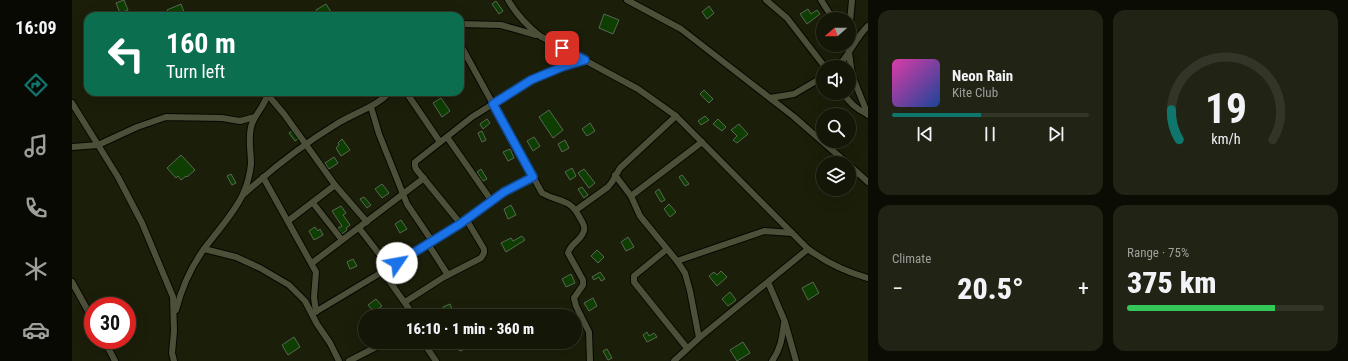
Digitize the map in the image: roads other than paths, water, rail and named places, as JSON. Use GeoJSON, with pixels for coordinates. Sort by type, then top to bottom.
{"type":"FeatureCollection","features":[{"type":"Feature","properties":{"kind":"street"},"geometry":{"type":"LineString","coordinates":[[508,0],[516,13],[527,26],[540,36],[638,89],[676,116],[808,249],[824,261],[868,278]]}},
{"type":"Feature","properties":{"kind":"street"},"geometry":{"type":"LineString","coordinates":[[627,0],[681,29],[793,116],[839,156]]}},
{"type":"Feature","properties":{"kind":"street"},"geometry":{"type":"LineString","coordinates":[[766,0],[787,18],[820,60]]}},
{"type":"Feature","properties":{"kind":"street"},"geometry":{"type":"LineString","coordinates":[[821,0],[829,12]]}},
{"type":"Feature","properties":{"kind":"street"},"geometry":{"type":"LineString","coordinates":[[851,12],[852,0]]}},
{"type":"Feature","properties":{"kind":"street"},"geometry":{"type":"LineString","coordinates":[[464,26],[501,25],[540,36]]}},
{"type":"Feature","properties":{"kind":"street"},"geometry":{"type":"LineString","coordinates":[[843,60],[861,33],[868,26]]}},
{"type":"Feature","properties":{"kind":"street"},"geometry":{"type":"LineString","coordinates":[[464,51],[542,193],[549,197],[568,202],[576,210],[584,225],[584,231],[580,239],[569,248],[568,253],[583,280],[583,285],[574,298],[576,306],[589,332],[590,361]]}},
{"type":"Feature","properties":{"kind":"street"},"geometry":{"type":"LineString","coordinates":[[849,53],[852,75],[868,114]]}},
{"type":"Feature","properties":{"kind":"street"},"geometry":{"type":"LineString","coordinates":[[460,224],[416,169],[415,162],[472,118],[531,80],[562,67],[585,60]]}},
{"type":"Feature","properties":{"kind":"street"},"geometry":{"type":"LineString","coordinates":[[770,98],[794,94],[816,81]]}},
{"type":"Feature","properties":{"kind":"street"},"geometry":{"type":"LineString","coordinates":[[243,195],[249,177],[251,163],[249,140],[255,117],[263,107],[267,96]]}},
{"type":"Feature","properties":{"kind":"street"},"geometry":{"type":"LineString","coordinates":[[270,96],[335,185],[367,222]]}},
{"type":"Feature","properties":{"kind":"street"},"geometry":{"type":"LineString","coordinates":[[174,317],[178,299],[190,270],[243,195],[263,177],[306,144],[336,124],[371,107],[385,96]]}},
{"type":"Feature","properties":{"kind":"street"},"geometry":{"type":"LineString","coordinates":[[409,96],[440,142]]}},
{"type":"Feature","properties":{"kind":"street"},"geometry":{"type":"LineString","coordinates":[[848,100],[858,110],[868,114]]}},
{"type":"Feature","properties":{"kind":"street"},"geometry":{"type":"LineString","coordinates":[[72,103],[118,177],[142,223],[173,297],[174,317],[172,353],[174,361]]}},
{"type":"Feature","properties":{"kind":"street"},"geometry":{"type":"LineString","coordinates":[[371,107],[379,134],[407,204],[448,276]]}},
{"type":"Feature","properties":{"kind":"street"},"geometry":{"type":"LineString","coordinates":[[576,210],[602,192],[612,182],[620,168],[676,116]]}},
{"type":"Feature","properties":{"kind":"street"},"geometry":{"type":"LineString","coordinates":[[72,147],[98,145],[137,127],[166,117],[222,118],[240,121],[255,117]]}},
{"type":"Feature","properties":{"kind":"street"},"geometry":{"type":"LineString","coordinates":[[447,137],[491,200]]}},
{"type":"Feature","properties":{"kind":"street"},"geometry":{"type":"LineString","coordinates":[[631,196],[702,142]]}},
{"type":"Feature","properties":{"kind":"street"},"geometry":{"type":"LineString","coordinates":[[856,171],[868,182]]}},
{"type":"Feature","properties":{"kind":"street"},"geometry":{"type":"LineString","coordinates":[[616,175],[631,196],[640,216],[677,261],[684,273],[690,292],[699,338]]}},
{"type":"Feature","properties":{"kind":"street"},"geometry":{"type":"LineString","coordinates":[[263,177],[316,272],[314,313],[317,324],[330,343],[339,361]]}},
{"type":"Feature","properties":{"kind":"street"},"geometry":{"type":"LineString","coordinates":[[314,313],[460,224],[491,200],[533,177]]}},
{"type":"Feature","properties":{"kind":"street"},"geometry":{"type":"LineString","coordinates":[[312,263],[424,178]]}},
{"type":"Feature","properties":{"kind":"street"},"geometry":{"type":"LineString","coordinates":[[288,221],[335,185]]}},
{"type":"Feature","properties":{"kind":"street"},"geometry":{"type":"LineString","coordinates":[[313,203],[342,240]]}},
{"type":"Feature","properties":{"kind":"street"},"geometry":{"type":"LineString","coordinates":[[404,302],[480,258],[484,253],[484,249],[466,219]]}},
{"type":"Feature","properties":{"kind":"street"},"geometry":{"type":"LineString","coordinates":[[359,228],[390,268]]}},
{"type":"Feature","properties":{"kind":"street"},"geometry":{"type":"LineString","coordinates":[[677,261],[764,231],[792,233]]}},
{"type":"Feature","properties":{"kind":"street"},"geometry":{"type":"LineString","coordinates":[[204,249],[236,257],[283,281],[298,293],[314,313]]}},
{"type":"Feature","properties":{"kind":"street"},"geometry":{"type":"LineString","coordinates":[[666,249],[634,276],[634,282],[687,348]]}},
{"type":"Feature","properties":{"kind":"street"},"geometry":{"type":"LineString","coordinates":[[674,361],[687,348],[808,249]]}},
{"type":"Feature","properties":{"kind":"street"},"geometry":{"type":"LineString","coordinates":[[383,272],[409,309]]}},
{"type":"Feature","properties":{"kind":"street"},"geometry":{"type":"LineString","coordinates":[[72,282],[84,304]]}},
{"type":"Feature","properties":{"kind":"street"},"geometry":{"type":"LineString","coordinates":[[768,282],[785,322],[796,361]]}},
{"type":"Feature","properties":{"kind":"street"},"geometry":{"type":"LineString","coordinates":[[772,361],[781,345],[785,322]]}},
{"type":"Feature","properties":{"kind":"street"},"geometry":{"type":"LineString","coordinates":[[109,349],[115,361]]}},
{"type":"Feature","properties":{"kind":"street"},"geometry":{"type":"LineString","coordinates":[[349,361],[372,349]]}},
{"type":"Feature","properties":{"kind":"street"},"geometry":{"type":"LineString","coordinates":[[428,349],[436,361]]}}]}
